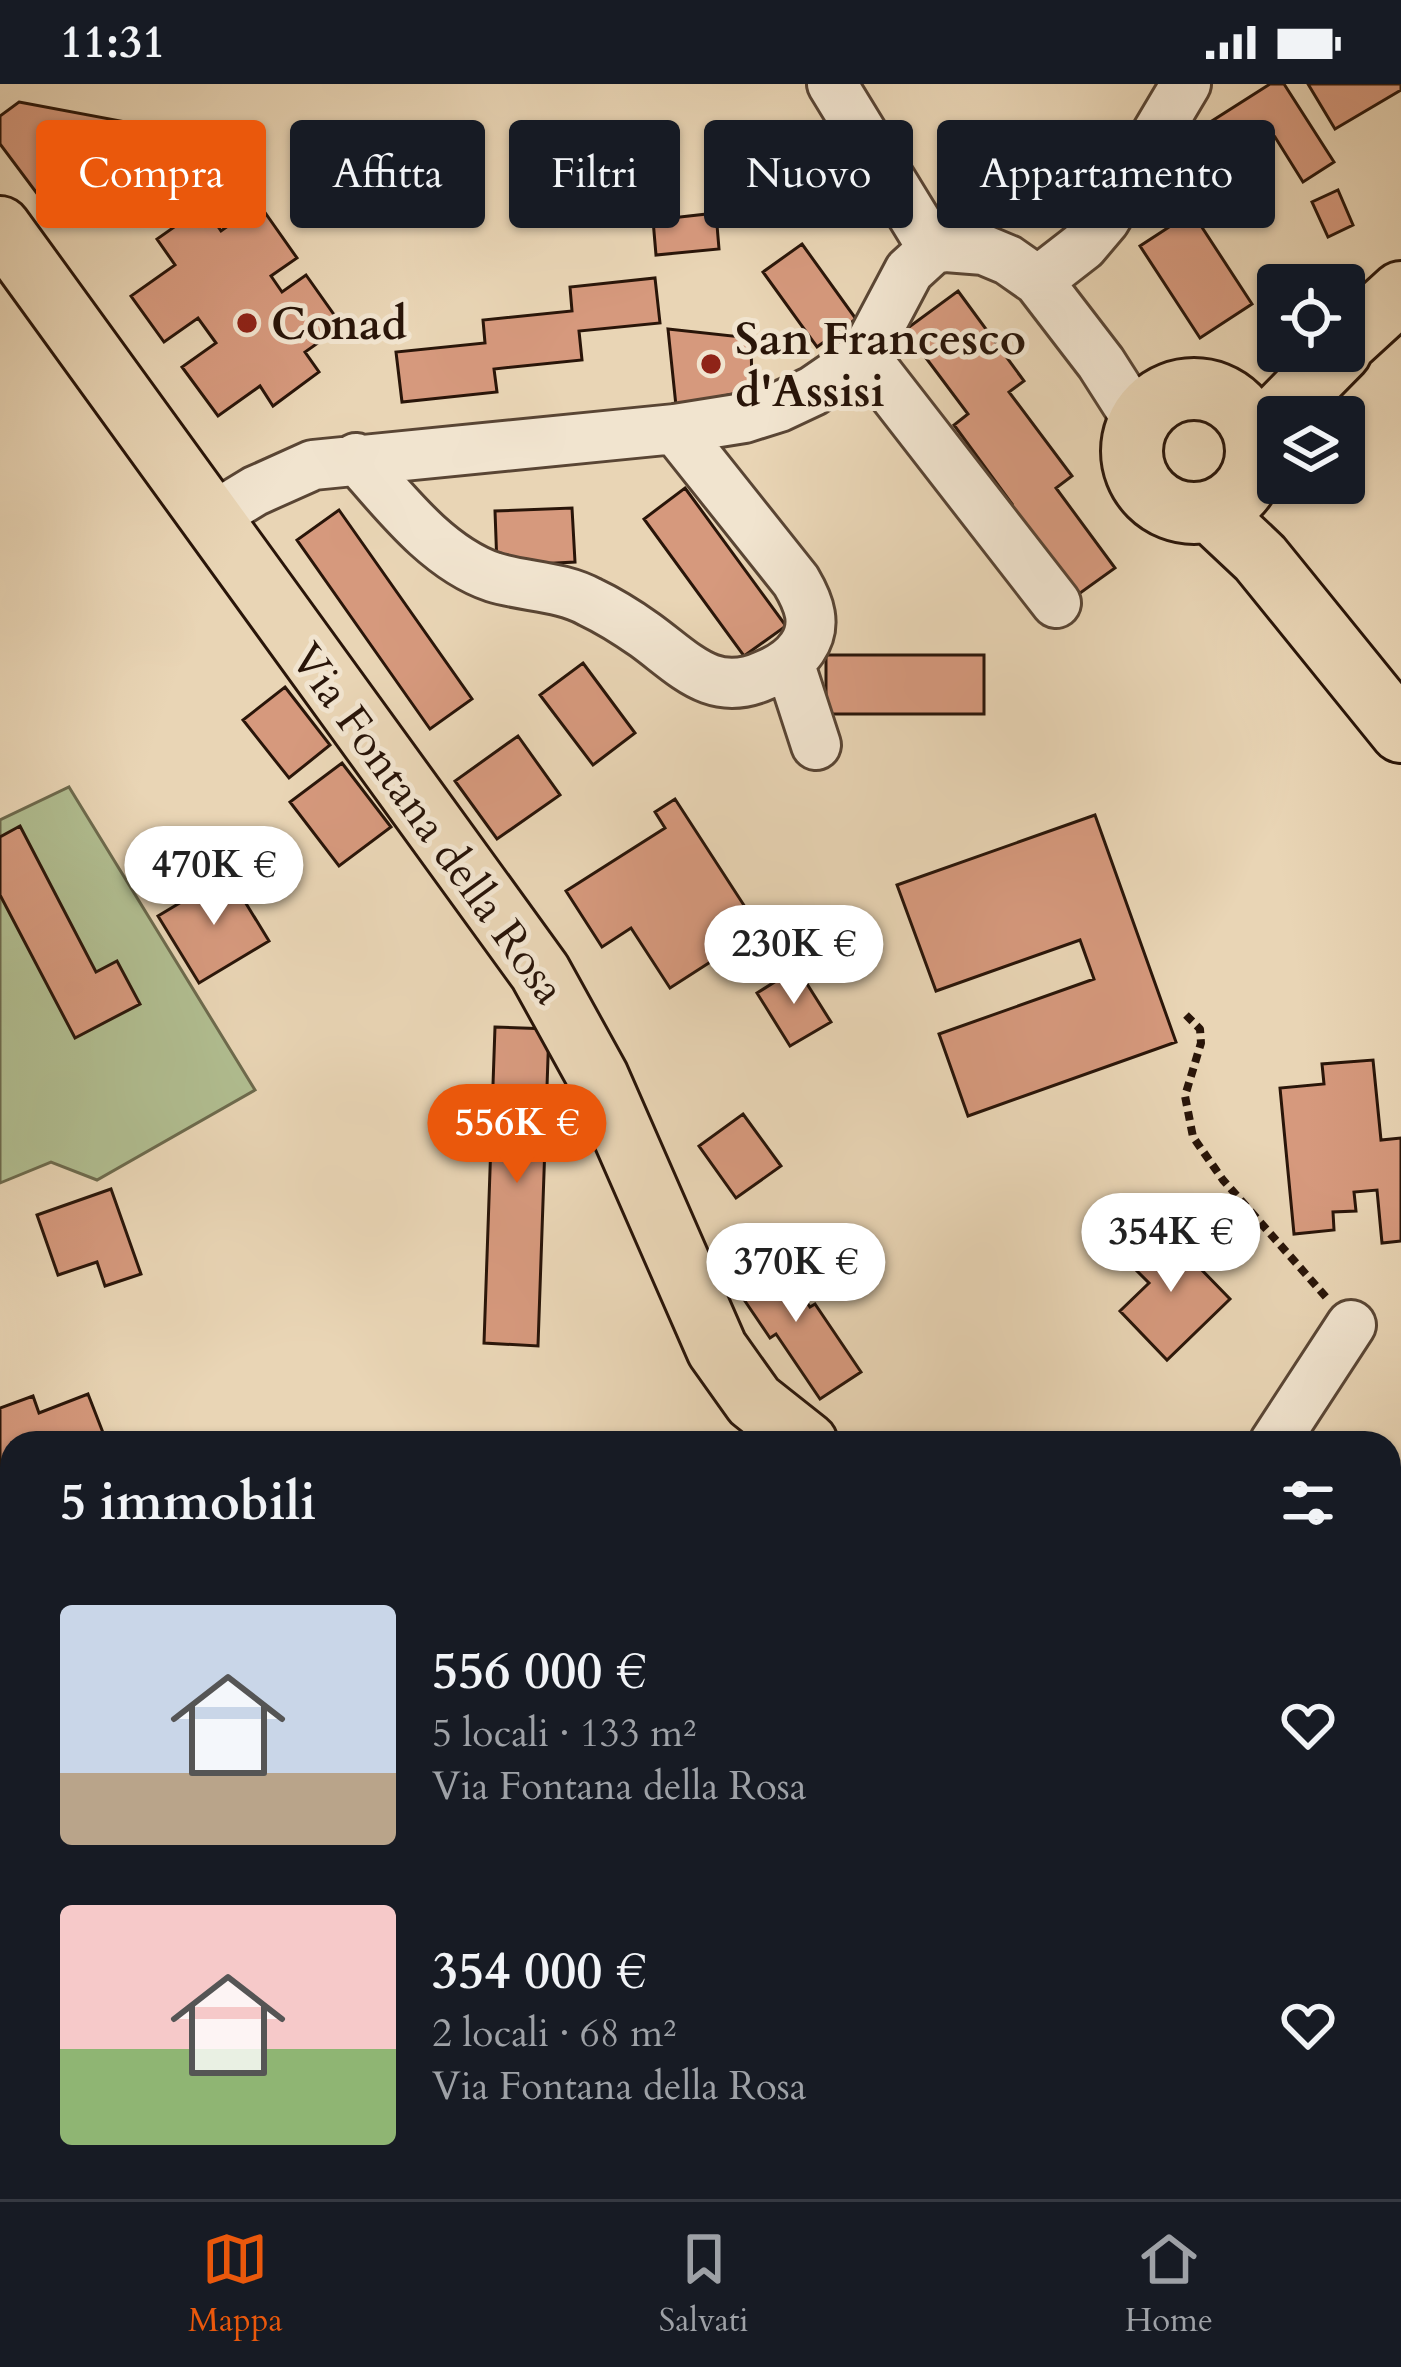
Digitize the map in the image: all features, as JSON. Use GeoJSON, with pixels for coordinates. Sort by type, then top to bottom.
{"type":"FeatureCollection","features":[{"type":"Feature","properties":{"kind":"main road","name":"Via Fontana della Rosa"},"geometry":{"type":"LineString","coordinates":[[0,227],[540,972],[598,1077],[716,1349],[754,1401],[792,1431]]}},
{"type":"Feature","properties":{"kind":"main road"},"geometry":{"type":"LineString","coordinates":[[1365,326],[1401,292]]}},
{"type":"Feature","properties":{"kind":"main road"},"geometry":{"type":"LineString","coordinates":[[1294,372],[1276,381],[1175,404],[1132,441],[1139,482],[1169,509],[1190,514],[1238,481],[1276,417],[1319,372]]}},
{"type":"Feature","properties":{"kind":"main road"},"geometry":{"type":"LineString","coordinates":[[1175,404],[1250,424],[1238,481],[1260,558],[1401,733]]}},
{"type":"Feature","properties":{"kind":"street"},"geometry":{"type":"LineString","coordinates":[[832,84],[932,249]]}},
{"type":"Feature","properties":{"kind":"street"},"geometry":{"type":"LineString","coordinates":[[1038,281],[1083,246],[1106,220],[1186,84]]}},
{"type":"Feature","properties":{"kind":"street"},"geometry":{"type":"LineString","coordinates":[[209,519],[292,474],[356,458],[675,429],[779,407],[864,356],[902,279],[932,249],[961,246],[1008,260],[1038,281],[1101,363],[1175,404]]}},
{"type":"Feature","properties":{"kind":"street"},"geometry":{"type":"LineString","coordinates":[[864,356],[1056,603]]}},
{"type":"Feature","properties":{"kind":"street"},"geometry":{"type":"LineString","coordinates":[[356,458],[405,512],[466,563],[508,581],[584,598],[704,680],[739,684],[790,662],[809,635],[812,618],[805,595],[675,429]]}},
{"type":"Feature","properties":{"kind":"street"},"geometry":{"type":"LineString","coordinates":[[790,662],[816,745]]}},
{"type":"Feature","properties":{"kind":"street"},"geometry":{"type":"LineString","coordinates":[[1282,1431],[1351,1325]]}},
{"type":"Feature","properties":{"kind":"path"},"geometry":{"type":"LineString","coordinates":[[1186,1015],[1200,1029],[1201,1042],[1185,1096],[1193,1137],[1222,1180],[1351,1325]]}},
{"type":"Feature","properties":{"kind":"green space"},"geometry":{"type":"Polygon","coordinates":[[[69,787],[255,1090],[97,1180],[51,1162],[0,1183],[0,820],[69,787]]]}},
{"type":"Feature","properties":{"kind":"building"},"geometry":{"type":"Polygon","coordinates":[[[1270,84],[1284,84],[1334,162],[1303,182],[1275,137],[1275,120],[1213,120],[1270,84]]]}},
{"type":"Feature","properties":{"kind":"building"},"geometry":{"type":"Polygon","coordinates":[[[1308,84],[1401,84],[1401,90],[1335,129],[1308,84]]]}},
{"type":"Feature","properties":{"kind":"building"},"geometry":{"type":"Polygon","coordinates":[[[19,102],[115,120],[36,120],[36,192],[0,144],[0,116],[19,102]]]}},
{"type":"Feature","properties":{"kind":"building"},"geometry":{"type":"Polygon","coordinates":[[[1338,190],[1353,225],[1328,237],[1312,202],[1338,190]]]}},
{"type":"Feature","properties":{"kind":"building"},"geometry":{"type":"Polygon","coordinates":[[[266,214],[297,258],[271,276],[282,292],[306,275],[342,326],[305,352],[319,372],[273,406],[260,386],[218,416],[182,367],[216,343],[198,318],[164,342],[131,296],[175,265],[157,239],[173,228],[266,228],[266,214]]]}},
{"type":"Feature","properties":{"kind":"building"},"geometry":{"type":"Polygon","coordinates":[[[704,214],[704,228],[717,228],[719,249],[656,255],[654,228],[680,228],[680,217],[704,214]]]}},
{"type":"Feature","properties":{"kind":"building"},"geometry":{"type":"Polygon","coordinates":[[[1168,228],[1202,228],[1252,304],[1200,338],[1140,246],[1168,228]]]}},
{"type":"Feature","properties":{"kind":"building"},"geometry":{"type":"Polygon","coordinates":[[[802,244],[856,319],[817,347],[763,272],[802,244]]]}},
{"type":"Feature","properties":{"kind":"building"},"geometry":{"type":"Polygon","coordinates":[[[655,278],[660,323],[579,331],[582,360],[494,369],[497,392],[402,402],[396,352],[485,343],[483,320],[572,311],[570,287],[655,278]]]}},
{"type":"Feature","properties":{"kind":"building"},"geometry":{"type":"Polygon","coordinates":[[[958,291],[1024,381],[1009,392],[1072,476],[1056,488],[1115,568],[1069,601],[1003,511],[1012,504],[954,425],[968,414],[905,330],[958,291]]]}},
{"type":"Feature","properties":{"kind":"building","name":"San Francesco d'Assisi"},"geometry":{"type":"Polygon","coordinates":[[[668,329],[751,338],[752,390],[676,406],[668,329]]]}},
{"type":"Feature","properties":{"kind":"building"},"geometry":{"type":"Polygon","coordinates":[[[685,488],[786,626],[744,656],[644,519],[685,488]]]}},
{"type":"Feature","properties":{"kind":"building"},"geometry":{"type":"Polygon","coordinates":[[[572,508],[575,562],[497,566],[495,511],[572,508]]]}},
{"type":"Feature","properties":{"kind":"building"},"geometry":{"type":"Polygon","coordinates":[[[339,510],[472,699],[430,729],[297,540],[339,510]]]}},
{"type":"Feature","properties":{"kind":"building"},"geometry":{"type":"Polygon","coordinates":[[[826,655],[984,655],[984,714],[826,714],[826,655]]]}},
{"type":"Feature","properties":{"kind":"building"},"geometry":{"type":"Polygon","coordinates":[[[583,663],[635,733],[593,765],[540,695],[583,663]]]}},
{"type":"Feature","properties":{"kind":"building"},"geometry":{"type":"Polygon","coordinates":[[[285,687],[330,745],[289,778],[243,720],[285,687]]]}},
{"type":"Feature","properties":{"kind":"building"},"geometry":{"type":"Polygon","coordinates":[[[518,736],[560,795],[497,839],[455,781],[518,736]]]}},
{"type":"Feature","properties":{"kind":"building"},"geometry":{"type":"Polygon","coordinates":[[[342,763],[391,827],[339,866],[290,802],[342,763]]]}},
{"type":"Feature","properties":{"kind":"building"},"geometry":{"type":"Polygon","coordinates":[[[675,799],[760,930],[670,988],[631,928],[602,947],[566,891],[665,828],[655,812],[675,799]]]}},
{"type":"Feature","properties":{"kind":"building"},"geometry":{"type":"Polygon","coordinates":[[[1095,815],[1176,1042],[968,1116],[939,1034],[1094,979],[1080,940],[936,991],[897,885],[1095,815]]]}},
{"type":"Feature","properties":{"kind":"building"},"geometry":{"type":"Polygon","coordinates":[[[20,826],[96,972],[117,961],[140,1004],[75,1038],[0,895],[0,837],[20,826]]]}},
{"type":"Feature","properties":{"kind":"building"},"geometry":{"type":"Polygon","coordinates":[[[228,874],[269,941],[199,983],[158,916],[228,874]]]}},
{"type":"Feature","properties":{"kind":"building"},"geometry":{"type":"Polygon","coordinates":[[[797,968],[831,1022],[790,1046],[757,993],[797,968]]]}},
{"type":"Feature","properties":{"kind":"building"},"geometry":{"type":"Polygon","coordinates":[[[495,1027],[549,1029],[538,1346],[484,1343],[495,1027]]]}},
{"type":"Feature","properties":{"kind":"building"},"geometry":{"type":"Polygon","coordinates":[[[1373,1060],[1381,1140],[1401,1138],[1401,1241],[1382,1243],[1377,1190],[1354,1192],[1356,1211],[1333,1212],[1334,1230],[1294,1234],[1280,1088],[1324,1084],[1322,1064],[1373,1060]]]}},
{"type":"Feature","properties":{"kind":"building"},"geometry":{"type":"Polygon","coordinates":[[[743,1114],[781,1166],[736,1198],[699,1146],[743,1114]]]}},
{"type":"Feature","properties":{"kind":"building"},"geometry":{"type":"Polygon","coordinates":[[[111,1189],[141,1274],[105,1286],[97,1262],[58,1275],[37,1215],[111,1189]]]}},
{"type":"Feature","properties":{"kind":"building"},"geometry":{"type":"Polygon","coordinates":[[[1160,1227],[1230,1299],[1167,1360],[1120,1311],[1149,1283],[1126,1260],[1160,1227]]]}},
{"type":"Feature","properties":{"kind":"building"},"geometry":{"type":"Polygon","coordinates":[[[772,1251],[861,1372],[820,1399],[776,1334],[770,1338],[730,1279],[772,1251]]]}},
{"type":"Feature","properties":{"kind":"building"},"geometry":{"type":"Polygon","coordinates":[[[88,1394],[102,1431],[0,1431],[0,1408],[33,1396],[39,1413],[88,1394]]]}},
{"type":"Feature","properties":{"kind":"place","name":"Conad"},"geometry":{"type":"Point","coordinates":[247,323]}},
{"type":"Feature","properties":{"kind":"place","name":"San Francesco d'Assisi"},"geometry":{"type":"Point","coordinates":[711,364]}}]}
